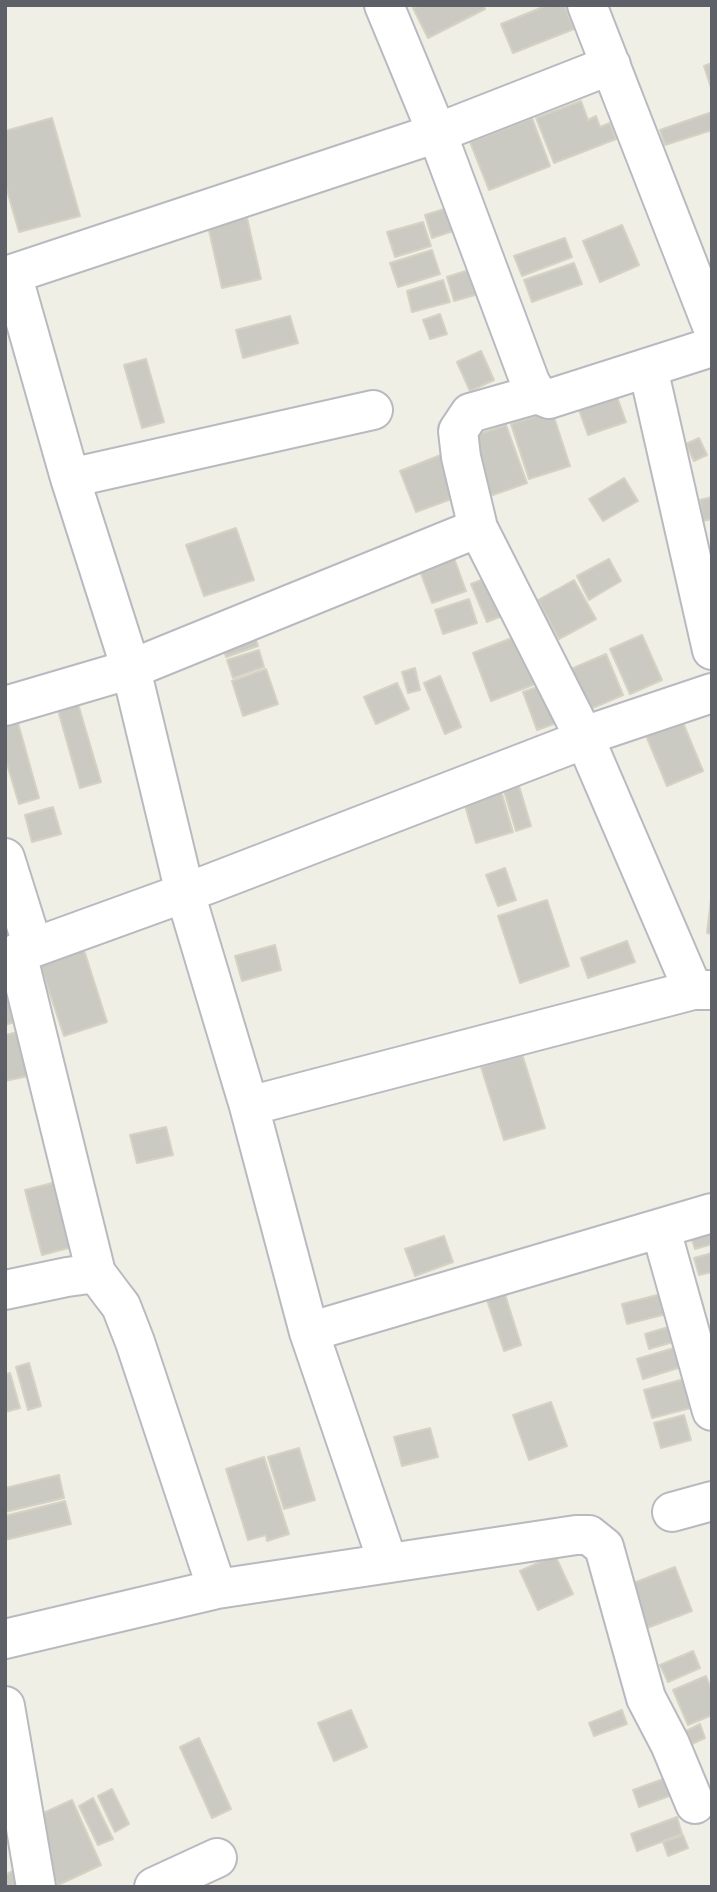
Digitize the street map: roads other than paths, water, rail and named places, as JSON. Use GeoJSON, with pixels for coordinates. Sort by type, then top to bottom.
{"type":"FeatureCollection","features":[{"type":"Feature","properties":{"kind":"street"},"geometry":{"type":"LineString","coordinates":[[384,5],[437,133],[530,383],[537,394],[548,399],[712,347]]}},
{"type":"Feature","properties":{"kind":"street"},"geometry":{"type":"LineString","coordinates":[[587,5],[712,326]]}},
{"type":"Feature","properties":{"kind":"street"},"geometry":{"type":"LineString","coordinates":[[388,1563],[309,1332],[248,1106],[185,893],[131,669],[70,478],[8,265],[437,133],[611,65]]}},
{"type":"Feature","properties":{"kind":"street"},"geometry":{"type":"LineString","coordinates":[[648,369],[712,650]]}},
{"type":"Feature","properties":{"kind":"street"},"geometry":{"type":"LineString","coordinates":[[248,1106],[702,990],[584,737],[478,528],[461,457],[458,431],[470,413],[537,394]]}},
{"type":"Feature","properties":{"kind":"street"},"geometry":{"type":"LineString","coordinates":[[70,478],[373,410]]}},
{"type":"Feature","properties":{"kind":"street"},"geometry":{"type":"LineString","coordinates":[[5,706],[131,669],[478,528]]}},
{"type":"Feature","properties":{"kind":"street"},"geometry":{"type":"LineString","coordinates":[[19,953],[185,893],[584,737],[712,693]]}},
{"type":"Feature","properties":{"kind":"street"},"geometry":{"type":"LineString","coordinates":[[5,858],[19,953],[96,1273],[121,1306],[135,1342],[217,1589]]}},
{"type":"Feature","properties":{"kind":"street"},"geometry":{"type":"LineString","coordinates":[[309,1332],[712,1213]]}},
{"type":"Feature","properties":{"kind":"street"},"geometry":{"type":"LineString","coordinates":[[661,1230],[712,1411]]}},
{"type":"Feature","properties":{"kind":"street"},"geometry":{"type":"LineString","coordinates":[[5,1290],[67,1276],[96,1273]]}},
{"type":"Feature","properties":{"kind":"street"},"geometry":{"type":"LineString","coordinates":[[673,1512],[712,1501]]}},
{"type":"Feature","properties":{"kind":"street"},"geometry":{"type":"LineString","coordinates":[[5,1639],[217,1589],[589,1535],[604,1547],[646,1698],[670,1744],[695,1804]]}},
{"type":"Feature","properties":{"kind":"street"},"geometry":{"type":"LineString","coordinates":[[5,1706],[36,1887]]}},
{"type":"Feature","properties":{"kind":"street"},"geometry":{"type":"LineString","coordinates":[[154,1887],[217,1858]]}}]}
